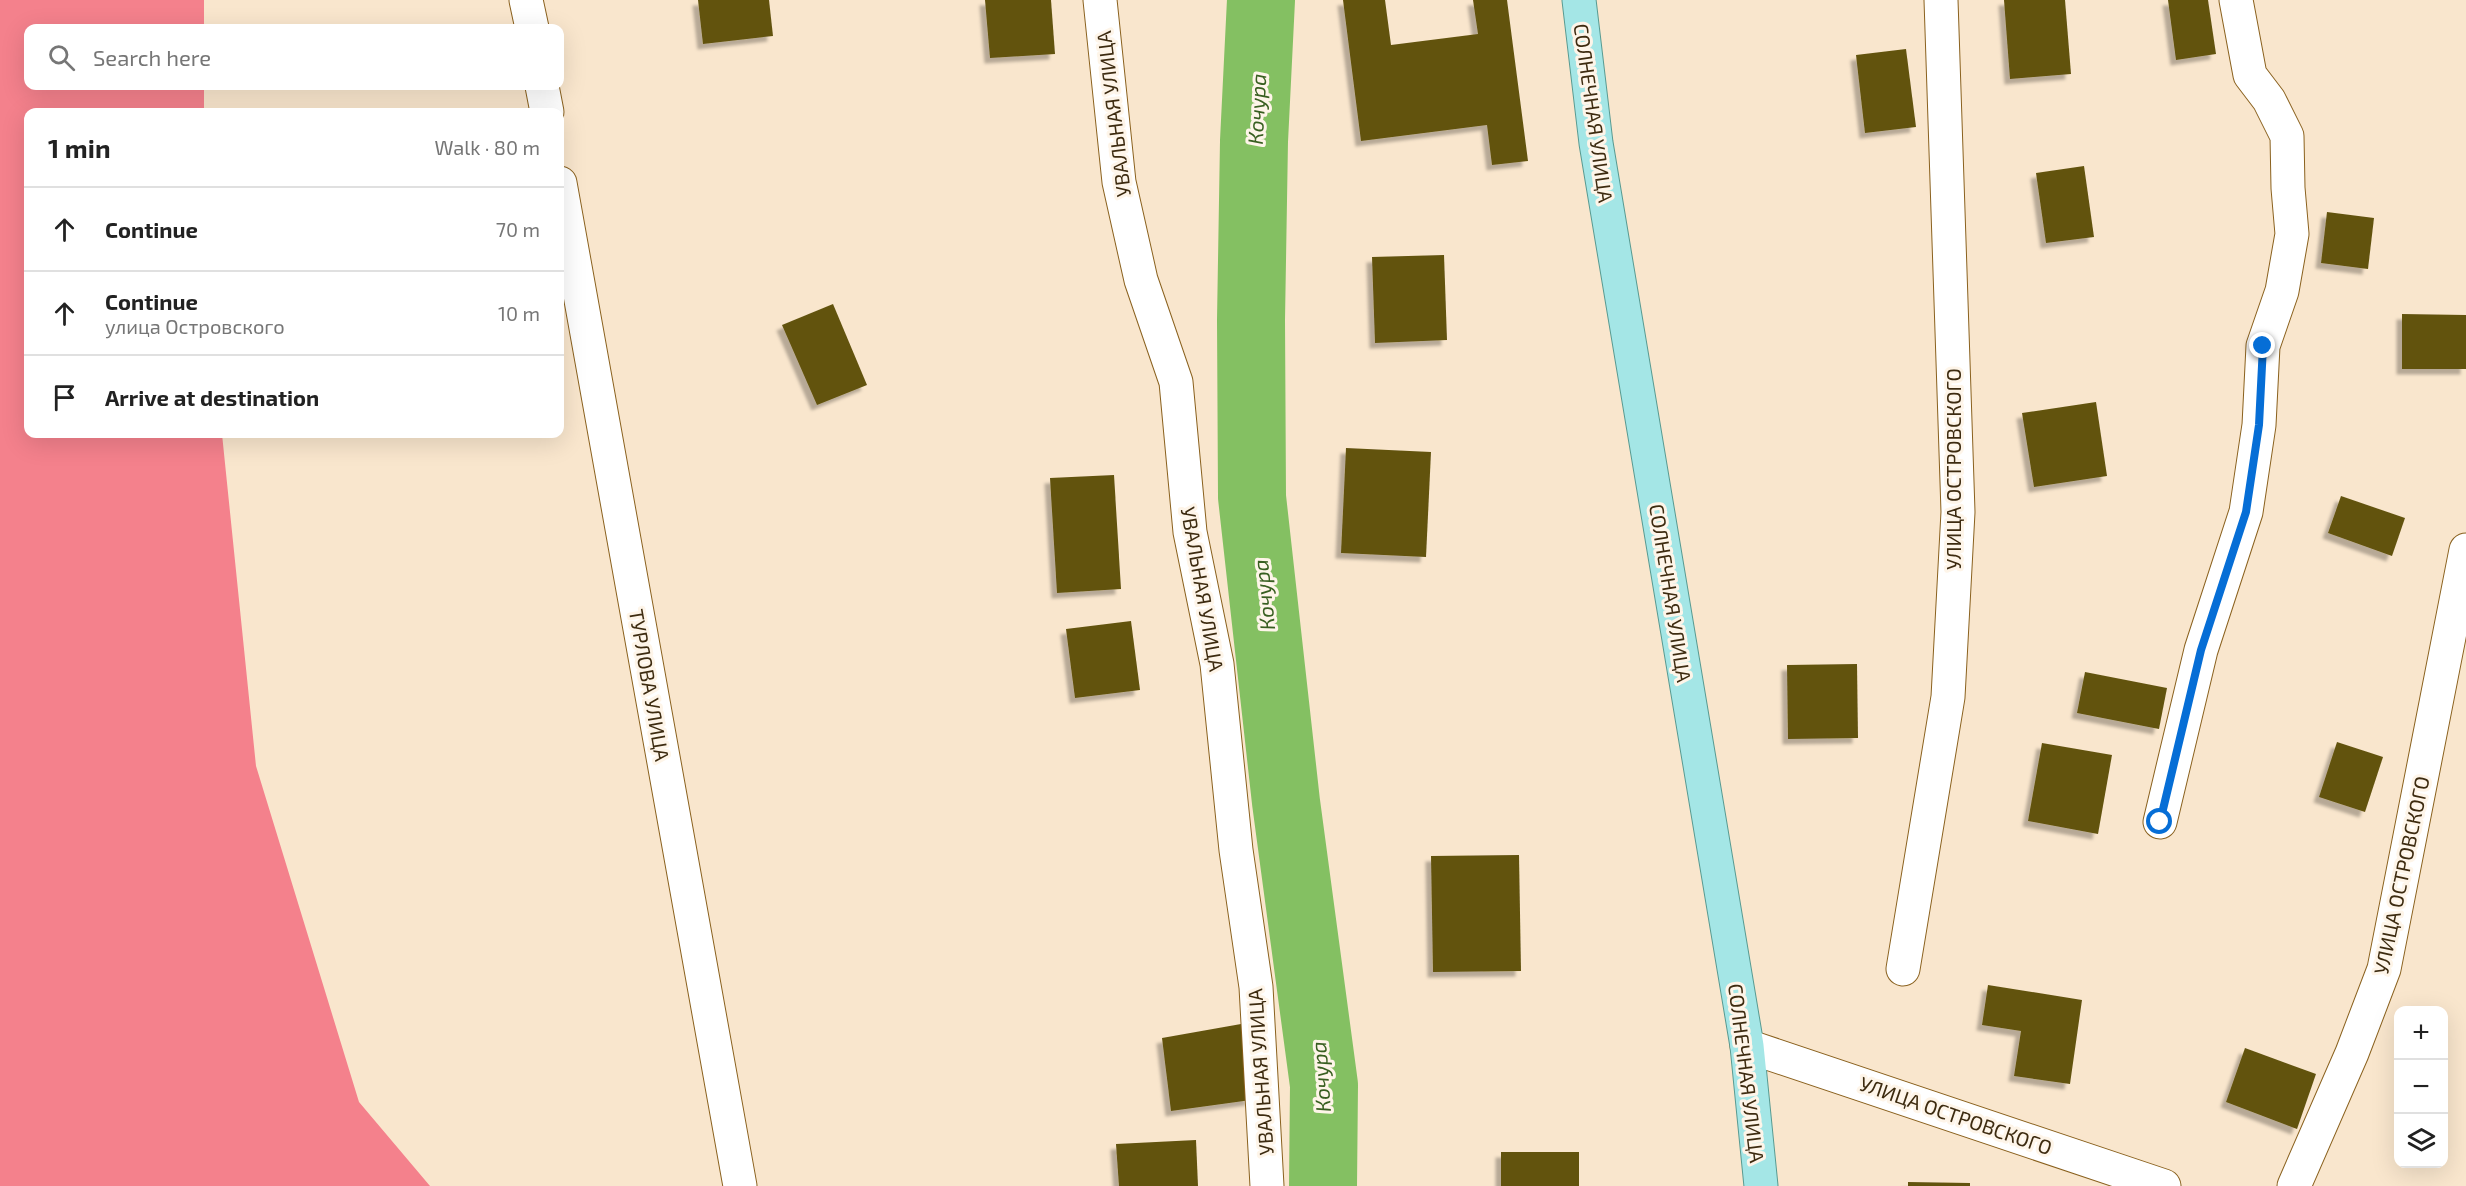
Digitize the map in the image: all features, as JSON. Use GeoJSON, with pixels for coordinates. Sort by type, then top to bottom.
{"type":"FeatureCollection","features":[{"type":"Feature","properties":{"kind":"main road","name":"СОЛНЕЧНАЯ УЛИЦА"},"geometry":{"type":"LineString","coordinates":[[1579,0],[1596,142],[1747,1046],[1761,1186]]}},
{"type":"Feature","properties":{"kind":"street"},"geometry":{"type":"LineString","coordinates":[[526,0],[531,24]]}},
{"type":"Feature","properties":{"kind":"street","name":"УВАЛЬНАЯ УЛИЦА"},"geometry":{"type":"LineString","coordinates":[[1100,0],[1119,182],[1142,280],[1176,382],[1190,532],[1217,663],[1236,850],[1256,987],[1267,1186]]}},
{"type":"Feature","properties":{"kind":"street","name":"УЛИЦА ОСТРОВСКОГО"},"geometry":{"type":"LineString","coordinates":[[1903,969],[1948,697],[1958,512],[1941,0]]}},
{"type":"Feature","properties":{"kind":"street"},"geometry":{"type":"LineString","coordinates":[[2160,822],[2201,650],[2246,512],[2259,425],[2263,346],[2282,291],[2292,234],[2287,136],[2269,100],[2250,75],[2236,0]]}},
{"type":"Feature","properties":{"kind":"street"},"geometry":{"type":"LineString","coordinates":[[543,90],[546,108]]}},
{"type":"Feature","properties":{"kind":"street","name":"ТУРЛОВА УЛИЦА"},"geometry":{"type":"LineString","coordinates":[[564,205],[741,1186]]}},
{"type":"Feature","properties":{"kind":"street","name":"УЛИЦА ОСТРОВСКОГО"},"geometry":{"type":"LineString","coordinates":[[2294,1186],[2348,1064],[2384,969],[2466,550]]}},
{"type":"Feature","properties":{"kind":"street","name":"УЛИЦА ОСТРОВСКОГО"},"geometry":{"type":"LineString","coordinates":[[1747,1046],[2164,1186]]}},
{"type":"Feature","properties":{"kind":"shaded area"},"geometry":{"type":"Polygon","coordinates":[[[0,0],[204,0],[204,24],[24,24],[24,90],[204,90],[204,108],[24,108],[24,438],[222,438],[256,766],[359,1102],[430,1186],[0,1186],[0,0]]]}},
{"type":"Feature","properties":{"kind":"building"},"geometry":{"type":"Polygon","coordinates":[[[698,0],[769,0],[773,36],[703,44],[698,0]]]}},
{"type":"Feature","properties":{"kind":"building"},"geometry":{"type":"Polygon","coordinates":[[[985,0],[1051,0],[1055,54],[990,58],[985,0]]]}},
{"type":"Feature","properties":{"kind":"building"},"geometry":{"type":"Polygon","coordinates":[[[1343,0],[1385,0],[1391,45],[1478,34],[1473,0],[1507,0],[1528,161],[1492,165],[1487,125],[1361,141],[1343,0]]]}},
{"type":"Feature","properties":{"kind":"building"},"geometry":{"type":"Polygon","coordinates":[[[2004,0],[2065,0],[2071,74],[2010,79],[2004,0]]]}},
{"type":"Feature","properties":{"kind":"building"},"geometry":{"type":"Polygon","coordinates":[[[2168,0],[2208,0],[2216,54],[2176,60],[2168,0]]]}},
{"type":"Feature","properties":{"kind":"building"},"geometry":{"type":"Polygon","coordinates":[[[1906,49],[1916,127],[1865,133],[1856,55],[1906,49]]]}},
{"type":"Feature","properties":{"kind":"building"},"geometry":{"type":"Polygon","coordinates":[[[2084,166],[2094,237],[2046,243],[2036,173],[2084,166]]]}},
{"type":"Feature","properties":{"kind":"building"},"geometry":{"type":"Polygon","coordinates":[[[2327,212],[2374,218],[2368,269],[2321,263],[2327,212]]]}},
{"type":"Feature","properties":{"kind":"building"},"geometry":{"type":"Polygon","coordinates":[[[1444,255],[1447,340],[1375,343],[1372,257],[1444,255]]]}},
{"type":"Feature","properties":{"kind":"building"},"geometry":{"type":"Polygon","coordinates":[[[833,304],[867,385],[817,405],[782,325],[833,304]]]}},
{"type":"Feature","properties":{"kind":"building"},"geometry":{"type":"Polygon","coordinates":[[[2402,314],[2466,315],[2466,369],[2402,369],[2402,314]]]}},
{"type":"Feature","properties":{"kind":"building"},"geometry":{"type":"Polygon","coordinates":[[[2096,402],[2107,476],[2034,487],[2022,413],[2096,402]]]}},
{"type":"Feature","properties":{"kind":"building"},"geometry":{"type":"Polygon","coordinates":[[[1346,448],[1431,452],[1426,557],[1341,553],[1346,448]]]}},
{"type":"Feature","properties":{"kind":"building"},"geometry":{"type":"Polygon","coordinates":[[[1114,475],[1121,589],[1057,593],[1050,478],[1114,475]]]}},
{"type":"Feature","properties":{"kind":"building"},"geometry":{"type":"Polygon","coordinates":[[[2341,496],[2405,518],[2392,556],[2328,533],[2341,496]]]}},
{"type":"Feature","properties":{"kind":"building"},"geometry":{"type":"Polygon","coordinates":[[[1131,621],[1140,690],[1075,698],[1066,629],[1131,621]]]}},
{"type":"Feature","properties":{"kind":"building"},"geometry":{"type":"Polygon","coordinates":[[[1857,664],[1858,738],[1788,739],[1787,665],[1857,664]]]}},
{"type":"Feature","properties":{"kind":"building"},"geometry":{"type":"Polygon","coordinates":[[[2085,672],[2167,688],[2159,729],[2077,713],[2085,672]]]}},
{"type":"Feature","properties":{"kind":"building"},"geometry":{"type":"Polygon","coordinates":[[[2337,742],[2383,757],[2365,812],[2319,797],[2337,742]]]}},
{"type":"Feature","properties":{"kind":"building"},"geometry":{"type":"Polygon","coordinates":[[[2042,743],[2112,755],[2098,834],[2028,821],[2042,743]]]}},
{"type":"Feature","properties":{"kind":"building"},"geometry":{"type":"Polygon","coordinates":[[[1519,855],[1521,971],[1433,972],[1431,856],[1519,855]]]}},
{"type":"Feature","properties":{"kind":"building"},"geometry":{"type":"Polygon","coordinates":[[[1988,985],[2082,1000],[2070,1084],[2014,1076],[2021,1031],[1982,1025],[1988,985]]]}},
{"type":"Feature","properties":{"kind":"building"},"geometry":{"type":"Polygon","coordinates":[[[1241,1024],[1251,1100],[1171,1111],[1162,1038],[1241,1024]]]}},
{"type":"Feature","properties":{"kind":"building"},"geometry":{"type":"Polygon","coordinates":[[[2245,1048],[2316,1074],[2297,1129],[2226,1102],[2245,1048]]]}},
{"type":"Feature","properties":{"kind":"building"},"geometry":{"type":"Polygon","coordinates":[[[1196,1140],[1198,1186],[1119,1186],[1116,1144],[1196,1140]]]}},
{"type":"Feature","properties":{"kind":"building"},"geometry":{"type":"Polygon","coordinates":[[[1501,1152],[1579,1152],[1579,1186],[1501,1186],[1501,1152]]]}},
{"type":"Feature","properties":{"kind":"building"},"geometry":{"type":"Polygon","coordinates":[[[1908,1182],[1970,1183],[1970,1186],[1908,1186],[1908,1182]]]}},
{"type":"Feature","properties":{"kind":"waterway","name":"Кочура"},"geometry":{"type":"LineString","coordinates":[[1261,0],[1254,141],[1251,320],[1252,497],[1286,802],[1324,1085],[1323,1186]]}},
{"type":"Feature","properties":{"kind":"route"},"geometry":{"type":"LineString","coordinates":[[2160,822],[2201,650],[2246,512],[2259,425],[2263,346]]}}]}
